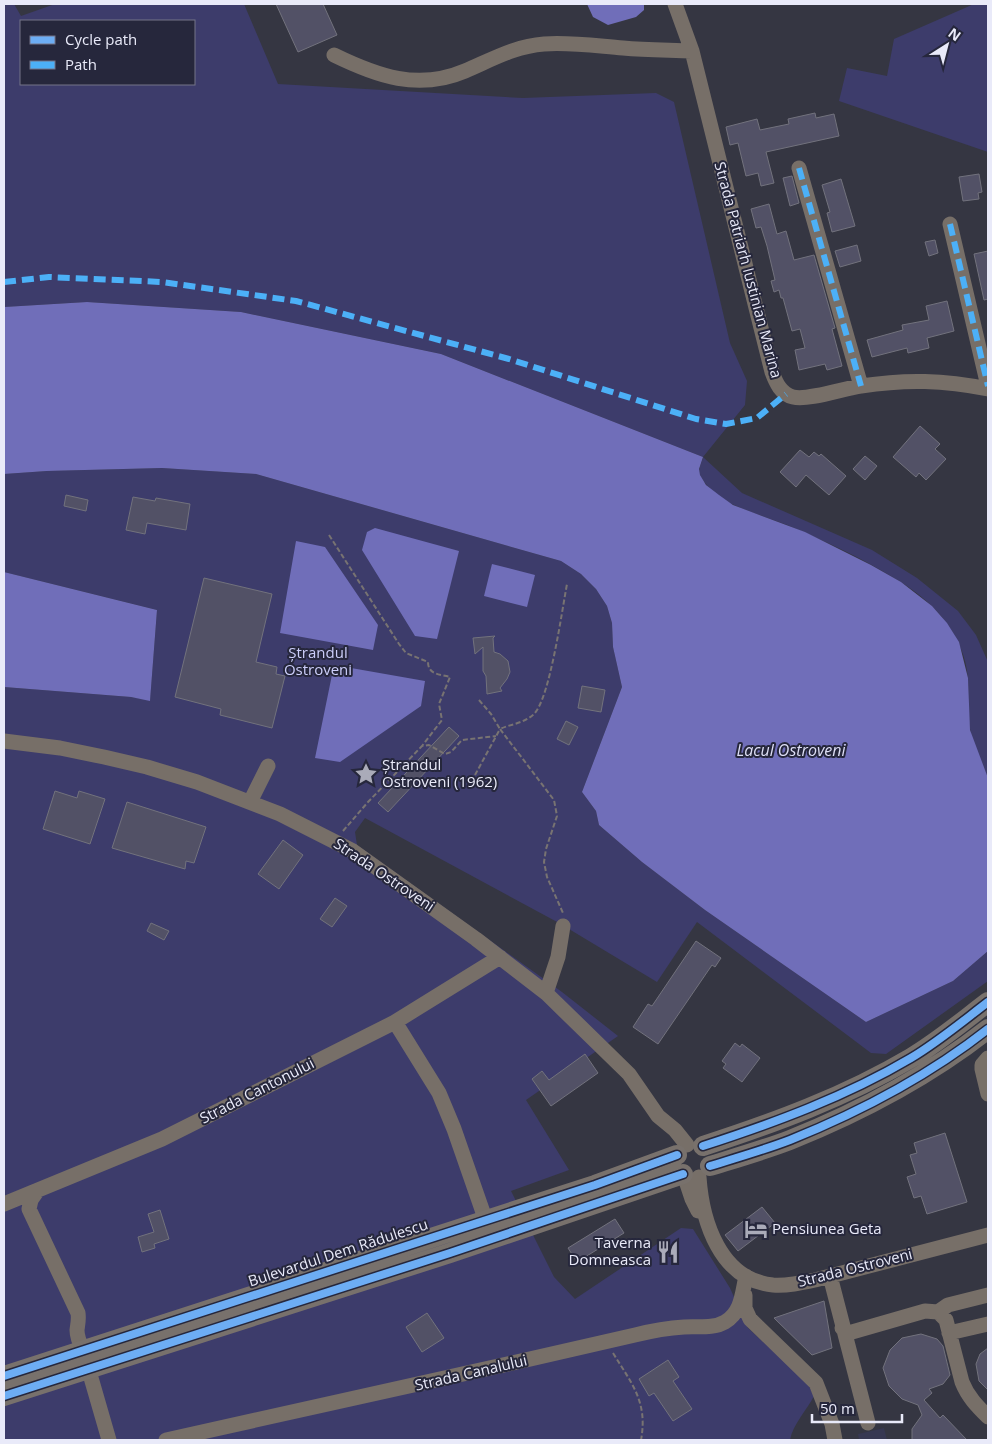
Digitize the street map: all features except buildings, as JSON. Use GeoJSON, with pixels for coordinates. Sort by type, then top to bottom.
{"type":"FeatureCollection","features":[{"type":"Feature","properties":{"kind":"main road","name":"Bulevardul Dem Rădulescu"},"geometry":{"type":"LineString","coordinates":[[4,1376],[486,1221],[603,1182],[686,1150],[781,1120],[869,1080],[926,1048],[988,1002]]}},
{"type":"Feature","properties":{"kind":"main road"},"geometry":{"type":"LineString","coordinates":[[4,1396],[450,1253],[788,1141],[852,1113],[926,1074],[947,1061],[988,1029]]}},
{"type":"Feature","properties":{"kind":"main road"},"geometry":{"type":"LineString","coordinates":[[686,1150],[710,1157],[694,1173],[677,1166],[686,1150]]}},
{"type":"Feature","properties":{"kind":"street","name":"Strada Patriarh Iustinian Marina"},"geometry":{"type":"LineString","coordinates":[[675,4],[692,51],[775,382],[786,394],[794,398],[804,398],[860,386],[903,380],[930,380],[988,387]]}},
{"type":"Feature","properties":{"kind":"street"},"geometry":{"type":"LineString","coordinates":[[334,55],[362,68],[384,75],[422,82],[442,79],[464,72],[504,53],[542,44],[565,43],[636,50],[692,51]]}},
{"type":"Feature","properties":{"kind":"street"},"geometry":{"type":"LineString","coordinates":[[799,168],[860,386]]}},
{"type":"Feature","properties":{"kind":"street"},"geometry":{"type":"LineString","coordinates":[[950,224],[988,387]]}},
{"type":"Feature","properties":{"kind":"street","name":"Strada Ostroveni"},"geometry":{"type":"LineString","coordinates":[[4,741],[60,748],[147,767],[197,782],[250,802],[353,851],[546,993],[629,1074],[658,1116],[675,1130],[686,1150]]}},
{"type":"Feature","properties":{"kind":"street"},"geometry":{"type":"LineString","coordinates":[[250,802],[268,766]]}},
{"type":"Feature","properties":{"kind":"street"},"geometry":{"type":"LineString","coordinates":[[546,993],[558,956],[563,926]]}},
{"type":"Feature","properties":{"kind":"street","name":"Strada Cantonului"},"geometry":{"type":"LineString","coordinates":[[4,1204],[162,1139],[395,1022],[500,958]]}},
{"type":"Feature","properties":{"kind":"street"},"geometry":{"type":"LineString","coordinates":[[395,1022],[439,1093],[454,1129],[486,1221]]}},
{"type":"Feature","properties":{"kind":"street"},"geometry":{"type":"LineString","coordinates":[[988,1058],[982,1065],[982,1069],[988,1094]]}},
{"type":"Feature","properties":{"kind":"street","name":"Strada Ostroveni"},"geometry":{"type":"LineString","coordinates":[[694,1173],[692,1199],[724,1258],[746,1276],[760,1282],[787,1285],[830,1276],[988,1235]]}},
{"type":"Feature","properties":{"kind":"street"},"geometry":{"type":"LineString","coordinates":[[38,1190],[31,1200],[29,1209],[78,1313],[78,1338],[109,1440]]}},
{"type":"Feature","properties":{"kind":"street"},"geometry":{"type":"LineString","coordinates":[[746,1276],[745,1308],[750,1319],[816,1384],[832,1424],[835,1440]]}},
{"type":"Feature","properties":{"kind":"street","name":"Strada Canalului"},"geometry":{"type":"LineString","coordinates":[[166,1440],[668,1328],[724,1323],[734,1316],[739,1307],[746,1276]]}},
{"type":"Feature","properties":{"kind":"street"},"geometry":{"type":"LineString","coordinates":[[830,1276],[868,1423]]}},
{"type":"Feature","properties":{"kind":"street"},"geometry":{"type":"LineString","coordinates":[[842,1328],[846,1332],[852,1332],[925,1311],[938,1312],[948,1305],[988,1295]]}},
{"type":"Feature","properties":{"kind":"street"},"geometry":{"type":"LineString","coordinates":[[938,1312],[946,1320],[965,1391],[988,1416]]}},
{"type":"Feature","properties":{"kind":"street"},"geometry":{"type":"LineString","coordinates":[[949,1334],[988,1324]]}},
{"type":"Feature","properties":{"kind":"path"},"geometry":{"type":"LineString","coordinates":[[329,535],[406,653],[428,662],[428,668],[431,672],[450,677],[439,704],[442,720],[422,746],[368,802],[335,841]]}},
{"type":"Feature","properties":{"kind":"path"},"geometry":{"type":"LineString","coordinates":[[475,775],[500,730],[510,724],[526,720],[536,712],[547,688],[567,584]]}},
{"type":"Feature","properties":{"kind":"path"},"geometry":{"type":"LineString","coordinates":[[479,700],[554,800],[557,816],[546,849],[544,862],[546,877],[562,911],[563,926]]}},
{"type":"Feature","properties":{"kind":"path"},"geometry":{"type":"LineString","coordinates":[[422,746],[429,745],[445,754],[451,752],[462,740],[496,736]]}},
{"type":"Feature","properties":{"kind":"path"},"geometry":{"type":"LineString","coordinates":[[605,1342],[642,1404],[644,1418],[641,1440]]}},
{"type":"Feature","properties":{"kind":"shaded area"},"geometry":{"type":"Polygon","coordinates":[[[884,1428],[887,1440],[859,1440],[858,1434],[884,1428]]]}},
{"type":"Feature","properties":{"kind":"green space"},"geometry":{"type":"Polygon","coordinates":[[[4,4],[14,4],[21,16],[55,4],[244,4],[278,84],[523,98],[656,93],[674,102],[730,343],[747,381],[745,405],[703,457],[441,354],[241,312],[87,302],[4,307],[4,4]]]}},
{"type":"Feature","properties":{"kind":"green space"},"geometry":{"type":"Polygon","coordinates":[[[974,4],[988,4],[988,152],[839,101],[847,68],[887,76],[894,39],[974,4]]]}},
{"type":"Feature","properties":{"kind":"green space"},"geometry":{"type":"Polygon","coordinates":[[[703,457],[742,493],[872,550],[917,578],[958,611],[976,635],[988,662],[988,778],[971,735],[966,663],[954,635],[936,610],[912,590],[858,558],[781,522],[740,508],[725,500],[702,480],[699,471],[703,457]]]}},
{"type":"Feature","properties":{"kind":"green space","name":"Ștrandul Ostroveni"},"geometry":{"type":"Polygon","coordinates":[[[162,468],[256,474],[561,561],[581,574],[596,589],[607,606],[612,623],[613,647],[622,687],[582,792],[596,811],[599,825],[642,862],[705,910],[866,1022],[953,981],[988,951],[988,981],[886,1054],[871,1053],[697,922],[657,982],[559,923],[365,818],[355,832],[357,845],[562,992],[618,1036],[526,1100],[569,1170],[511,1191],[554,1277],[575,1299],[681,1228],[693,1229],[730,1288],[748,1328],[807,1382],[814,1396],[797,1423],[790,1440],[4,1440],[4,687],[150,700],[157,610],[4,572],[4,474],[162,468]]]}},
{"type":"Feature","properties":{"kind":"water"},"geometry":{"type":"Polygon","coordinates":[[[587,4],[644,4],[644,10],[636,17],[608,25],[593,17],[587,4]]]}},
{"type":"Feature","properties":{"kind":"water","name":"Lacul Ostroveni"},"geometry":{"type":"Polygon","coordinates":[[[87,302],[241,312],[441,354],[703,457],[699,469],[706,485],[733,505],[805,532],[901,582],[932,606],[947,623],[959,642],[968,678],[970,730],[988,778],[988,951],[953,981],[866,1022],[705,910],[642,862],[599,825],[596,811],[582,792],[622,687],[613,647],[612,623],[607,606],[596,589],[581,574],[561,561],[256,474],[162,468],[4,474],[4,307],[87,302]]]}},
{"type":"Feature","properties":{"kind":"water"},"geometry":{"type":"Polygon","coordinates":[[[375,528],[459,551],[437,639],[415,636],[362,550],[367,532],[375,528]]]}},
{"type":"Feature","properties":{"kind":"water"},"geometry":{"type":"Polygon","coordinates":[[[296,541],[325,547],[378,625],[373,650],[280,633],[296,541]]]}},
{"type":"Feature","properties":{"kind":"water"},"geometry":{"type":"Polygon","coordinates":[[[492,564],[535,575],[527,607],[484,596],[492,564]]]}},
{"type":"Feature","properties":{"kind":"water"},"geometry":{"type":"Polygon","coordinates":[[[4,572],[157,610],[150,701],[131,697],[4,687],[4,572]]]}},
{"type":"Feature","properties":{"kind":"water"},"geometry":{"type":"Polygon","coordinates":[[[334,665],[425,681],[421,706],[340,762],[315,758],[334,665]]]}},
{"type":"Feature","properties":{"kind":"marked path"},"geometry":{"type":"LineString","coordinates":[[799,168],[861,386]]}},
{"type":"Feature","properties":{"kind":"marked path"},"geometry":{"type":"LineString","coordinates":[[950,224],[988,386]]}},
{"type":"Feature","properties":{"kind":"marked path"},"geometry":{"type":"LineString","coordinates":[[4,282],[49,277],[162,282],[296,301],[509,359],[696,419],[726,424],[757,418],[786,394]]}},
{"type":"Feature","properties":{"kind":"cycle path"},"geometry":{"type":"LineString","coordinates":[[703,1146],[809,1108],[861,1085],[921,1052],[988,1002]]}},
{"type":"Feature","properties":{"kind":"cycle path"},"geometry":{"type":"LineString","coordinates":[[710,1166],[790,1140],[868,1105],[918,1078],[988,1029]]}},
{"type":"Feature","properties":{"kind":"cycle path"},"geometry":{"type":"LineString","coordinates":[[4,1376],[595,1185],[677,1155]]}},
{"type":"Feature","properties":{"kind":"cycle path"},"geometry":{"type":"LineString","coordinates":[[4,1396],[450,1253],[683,1174]]}},
{"type":"Feature","properties":{"kind":"place","name":"Ștrandul Ostroveni (1962)"},"geometry":{"type":"Point","coordinates":[366,774]}},
{"type":"Feature","properties":{"kind":"place","name":"Pensiunea Geta"},"geometry":{"type":"Point","coordinates":[756,1229]}},
{"type":"Feature","properties":{"kind":"place","name":"Taverna Domneasca"},"geometry":{"type":"Point","coordinates":[668,1252]}}]}
